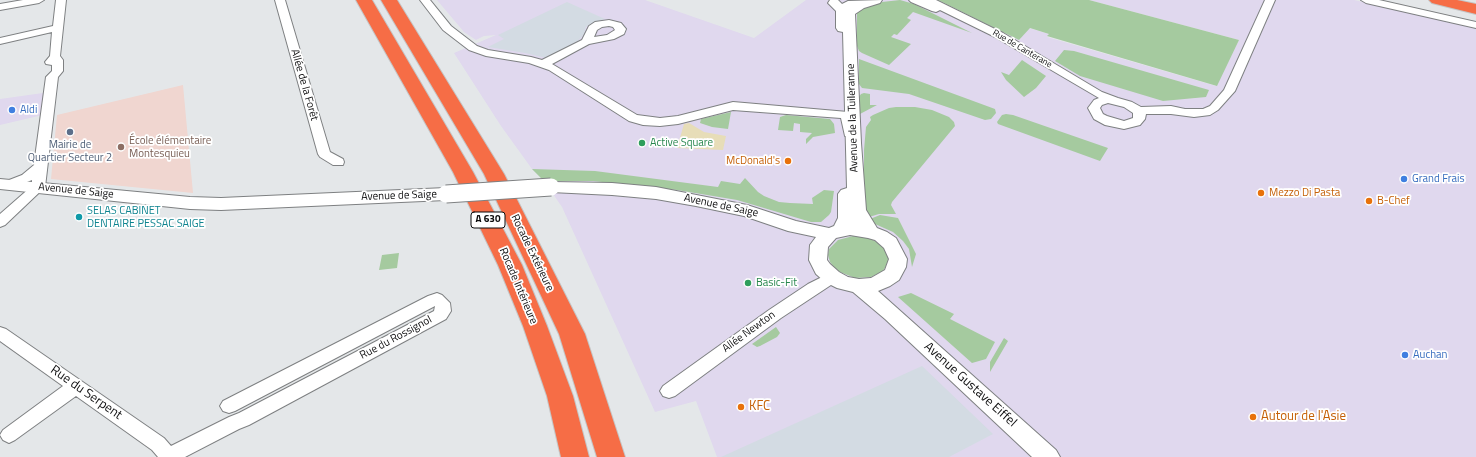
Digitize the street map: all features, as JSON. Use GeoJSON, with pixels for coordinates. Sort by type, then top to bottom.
{"type":"FeatureCollection","features":[{"type":"Feature","properties":{"kind":"highway","name":"Rocade Intérieure"},"geometry":{"type":"LineString","coordinates":[[364,0],[463,172],[510,265],[535,326],[560,396],[575,457]]}},
{"type":"Feature","properties":{"kind":"highway","name":"Rocade Extérieure"},"geometry":{"type":"LineString","coordinates":[[389,0],[494,174],[572,334],[611,457]]}},
{"type":"Feature","properties":{"kind":"highway"},"geometry":{"type":"LineString","coordinates":[[1437,0],[1476,9]]}},
{"type":"Feature","properties":{"kind":"highway"},"geometry":{"type":"LineString","coordinates":[[1471,0],[1476,1]]}},
{"type":"Feature","properties":{"kind":"street"},"geometry":{"type":"LineString","coordinates":[[0,8],[39,0]]}},
{"type":"Feature","properties":{"kind":"street"},"geometry":{"type":"LineString","coordinates":[[0,222],[38,187],[52,77],[57,71],[58,60],[55,56],[61,0]]}},
{"type":"Feature","properties":{"kind":"street","name":"Allée de la Forêt"},"geometry":{"type":"LineString","coordinates":[[280,0],[324,154],[338,162]]}},
{"type":"Feature","properties":{"kind":"street"},"geometry":{"type":"LineString","coordinates":[[425,0],[448,28],[473,48],[486,53],[520,58],[544,64],[561,72],[624,113],[643,121],[660,122],[678,120],[733,106],[844,115],[848,118],[849,133],[853,143]]}},
{"type":"Feature","properties":{"kind":"street","name":"Rue de Canterane"},"geometry":{"type":"LineString","coordinates":[[914,0],[992,38],[1090,97],[1095,104],[1095,112],[1098,116],[1109,122],[1116,124],[1131,124],[1139,119],[1140,115],[1138,111],[1128,104],[1098,94],[1005,38],[928,0]]}},
{"type":"Feature","properties":{"kind":"street"},"geometry":{"type":"LineString","coordinates":[[1138,111],[1171,110],[1185,114],[1200,113],[1212,110],[1229,91],[1270,0]]}},
{"type":"Feature","properties":{"kind":"street"},"geometry":{"type":"LineString","coordinates":[[1366,0],[1476,25]]}},
{"type":"Feature","properties":{"kind":"street"},"geometry":{"type":"LineString","coordinates":[[831,1],[872,2]]}},
{"type":"Feature","properties":{"kind":"street","name":"Avenue de la Tuileranne"},"geometry":{"type":"LineString","coordinates":[[831,1],[842,10],[843,14],[847,218],[835,232]]}},
{"type":"Feature","properties":{"kind":"street","name":"Avenue de la Tuileranne"},"geometry":{"type":"LineString","coordinates":[[871,232],[857,210],[853,143],[850,14],[854,8],[872,2]]}},
{"type":"Feature","properties":{"kind":"street"},"geometry":{"type":"LineString","coordinates":[[0,41],[58,28]]}},
{"type":"Feature","properties":{"kind":"street"},"geometry":{"type":"LineString","coordinates":[[544,64],[586,42]]}},
{"type":"Feature","properties":{"kind":"street"},"geometry":{"type":"LineString","coordinates":[[1095,104],[1102,100],[1114,100]]}},
{"type":"Feature","properties":{"kind":"street"},"geometry":{"type":"LineString","coordinates":[[5,184],[27,178],[41,166]]}},
{"type":"Feature","properties":{"kind":"street","name":"Avenue de Saige"},"geometry":{"type":"LineString","coordinates":[[5,184],[222,204],[446,194],[552,187],[612,189],[676,197],[747,211],[794,227],[835,232]]}},
{"type":"Feature","properties":{"kind":"street","name":"Avenue de Saige"},"geometry":{"type":"LineString","coordinates":[[794,227],[818,250]]}},
{"type":"Feature","properties":{"kind":"street"},"geometry":{"type":"LineString","coordinates":[[861,229],[871,232],[881,236],[890,243],[895,251],[898,259],[897,268],[892,275],[884,281],[873,285],[859,286],[844,283],[832,277],[823,269],[818,260],[818,250],[823,240],[835,232],[861,229]]}},
{"type":"Feature","properties":{"kind":"street","name":"Allée Newton"},"geometry":{"type":"LineString","coordinates":[[669,391],[775,314],[832,277]]}},
{"type":"Feature","properties":{"kind":"street","name":"Avenue Gustave Eiffel"},"geometry":{"type":"LineString","coordinates":[[884,281],[885,299],[892,314]]}},
{"type":"Feature","properties":{"kind":"street","name":"Avenue Gustave Eiffel"},"geometry":{"type":"LineString","coordinates":[[859,286],[892,314],[1048,457]]}},
{"type":"Feature","properties":{"kind":"street","name":"Rue du Rossignol"},"geometry":{"type":"LineString","coordinates":[[169,456],[235,422],[243,420],[440,315],[443,311],[442,303],[437,299],[433,300],[229,406]]}},
{"type":"Feature","properties":{"kind":"street","name":"Rue du Serpent"},"geometry":{"type":"LineString","coordinates":[[0,333],[158,444],[169,456]]}},
{"type":"Feature","properties":{"kind":"street"},"geometry":{"type":"LineString","coordinates":[[9,435],[76,386]]}},
{"type":"Feature","properties":{"kind":"shaded area"},"geometry":{"type":"Polygon","coordinates":[[[437,0],[645,0],[754,38],[806,0],[938,0],[1019,40],[1029,28],[1049,34],[1047,37],[1216,86],[1239,40],[1089,0],[1354,0],[1476,28],[1476,457],[717,457],[696,401],[655,412],[562,207],[544,181],[532,169],[501,126],[454,53],[496,35],[484,36],[476,40],[464,32],[437,0]]]}},
{"type":"Feature","properties":{"kind":"shaded area"},"geometry":{"type":"Polygon","coordinates":[[[567,2],[605,19],[592,23],[586,27],[584,34],[578,41],[546,58],[488,47],[504,39],[498,35],[567,2]]]}},
{"type":"Feature","properties":{"kind":"shaded area","name":"École élémentaire Montesquieu"},"geometry":{"type":"Polygon","coordinates":[[[183,85],[193,193],[51,179],[57,115],[183,85]]]}},
{"type":"Feature","properties":{"kind":"shaded area"},"geometry":{"type":"Polygon","coordinates":[[[50,92],[47,114],[0,125],[0,99],[50,92]]]}},
{"type":"Feature","properties":{"kind":"shaded area"},"geometry":{"type":"Polygon","coordinates":[[[922,366],[993,434],[949,457],[721,457],[922,366]]]}},
{"type":"Feature","properties":{"kind":"green space"},"geometry":{"type":"Polygon","coordinates":[[[900,0],[914,4],[972,33],[913,12],[907,18],[911,20],[897,35],[894,34],[891,37],[911,44],[889,65],[859,51],[857,46],[857,11],[882,2],[900,0]]]}},
{"type":"Feature","properties":{"kind":"green space"},"geometry":{"type":"Polygon","coordinates":[[[938,0],[1089,0],[1239,40],[1217,86],[1047,36],[1049,34],[1030,28],[1019,40],[938,0]]]}},
{"type":"Feature","properties":{"kind":"green space"},"geometry":{"type":"Polygon","coordinates":[[[1064,50],[1074,51],[1209,90],[1206,97],[1163,101],[1080,76],[1055,61],[1064,50]]]}},
{"type":"Feature","properties":{"kind":"green space"},"geometry":{"type":"Polygon","coordinates":[[[859,59],[995,109],[996,113],[991,119],[985,120],[909,94],[862,88],[859,84],[859,59]]]}},
{"type":"Feature","properties":{"kind":"green space"},"geometry":{"type":"Polygon","coordinates":[[[1022,60],[1046,76],[1036,88],[1024,97],[1006,80],[1001,72],[1009,75],[1022,60]]]}},
{"type":"Feature","properties":{"kind":"green space"},"geometry":{"type":"Polygon","coordinates":[[[864,93],[870,94],[870,105],[877,105],[860,114],[859,97],[864,93]]]}},
{"type":"Feature","properties":{"kind":"green space"},"geometry":{"type":"Polygon","coordinates":[[[915,107],[932,110],[949,117],[954,122],[955,126],[892,202],[891,205],[896,214],[879,214],[869,217],[865,208],[864,186],[864,150],[866,127],[871,120],[870,117],[873,115],[889,108],[915,107]]]}},
{"type":"Feature","properties":{"kind":"green space"},"geometry":{"type":"Polygon","coordinates":[[[731,112],[728,129],[712,127],[700,123],[701,119],[731,112]]]}},
{"type":"Feature","properties":{"kind":"green space"},"geometry":{"type":"Polygon","coordinates":[[[786,115],[830,119],[834,124],[835,133],[813,137],[806,144],[806,139],[812,133],[800,132],[800,124],[794,123],[793,131],[778,130],[780,117],[786,115]]]}},
{"type":"Feature","properties":{"kind":"green space"},"geometry":{"type":"Polygon","coordinates":[[[1002,115],[1013,115],[1108,148],[1100,161],[998,124],[997,122],[1002,115]]]}},
{"type":"Feature","properties":{"kind":"green space"},"geometry":{"type":"Polygon","coordinates":[[[532,169],[595,171],[718,187],[721,181],[740,184],[745,178],[758,192],[764,196],[779,202],[790,203],[813,204],[812,198],[824,190],[834,191],[831,212],[829,215],[821,222],[811,222],[737,200],[677,190],[593,181],[544,181],[532,169]]]}},
{"type":"Feature","properties":{"kind":"green space"},"geometry":{"type":"Polygon","coordinates":[[[880,215],[898,218],[916,254],[912,267],[909,249],[903,241],[893,232],[875,224],[870,219],[880,215]]]}},
{"type":"Feature","properties":{"kind":"green space"},"geometry":{"type":"Polygon","coordinates":[[[853,236],[869,238],[883,245],[889,256],[889,261],[883,271],[871,277],[855,278],[840,272],[834,267],[830,262],[828,255],[829,249],[838,240],[853,236]]]}},
{"type":"Feature","properties":{"kind":"green space"},"geometry":{"type":"Polygon","coordinates":[[[399,253],[397,268],[379,270],[382,255],[399,253]]]}},
{"type":"Feature","properties":{"kind":"green space"},"geometry":{"type":"Polygon","coordinates":[[[911,293],[954,314],[950,319],[995,342],[986,359],[972,363],[898,297],[911,293]]]}},
{"type":"Feature","properties":{"kind":"green space"},"geometry":{"type":"Polygon","coordinates":[[[776,327],[780,333],[777,337],[757,347],[752,344],[776,327]]]}},
{"type":"Feature","properties":{"kind":"green space"},"geometry":{"type":"Polygon","coordinates":[[[1004,338],[1008,341],[990,372],[990,362],[1004,338]]]}},
{"type":"Feature","properties":{"kind":"sand"},"geometry":{"type":"Polygon","coordinates":[[[689,123],[704,132],[726,136],[723,150],[677,148],[684,124],[689,123]]]}},
{"type":"Feature","properties":{"kind":"place","name":"Aldi"},"geometry":{"type":"Point","coordinates":[12,110]}},
{"type":"Feature","properties":{"kind":"place","name":"Mairie de Quartier Secteur 2"},"geometry":{"type":"Point","coordinates":[70,132]}},
{"type":"Feature","properties":{"kind":"place","name":"Active Square"},"geometry":{"type":"Point","coordinates":[642,143]}},
{"type":"Feature","properties":{"kind":"place","name":"École élémentaire Montesquieu"},"geometry":{"type":"Point","coordinates":[121,147]}},
{"type":"Feature","properties":{"kind":"place","name":"McDonald's"},"geometry":{"type":"Point","coordinates":[788,161]}},
{"type":"Feature","properties":{"kind":"place","name":"Grand Frais"},"geometry":{"type":"Point","coordinates":[1404,179]}},
{"type":"Feature","properties":{"kind":"place","name":"Mezzo Di Pasta"},"geometry":{"type":"Point","coordinates":[1261,193]}},
{"type":"Feature","properties":{"kind":"place","name":"B-Chef"},"geometry":{"type":"Point","coordinates":[1369,201]}},
{"type":"Feature","properties":{"kind":"place","name":"SELAS CABINET DENTAIRE PESSAC SAIGE"},"geometry":{"type":"Point","coordinates":[79,217]}},
{"type":"Feature","properties":{"kind":"place","name":"Basic-Fit"},"geometry":{"type":"Point","coordinates":[748,283]}},
{"type":"Feature","properties":{"kind":"place","name":"Auchan"},"geometry":{"type":"Point","coordinates":[1405,355]}},
{"type":"Feature","properties":{"kind":"place","name":"KFC"},"geometry":{"type":"Point","coordinates":[741,407]}},
{"type":"Feature","properties":{"kind":"place","name":"Autour de l'Asie"},"geometry":{"type":"Point","coordinates":[1253,417]}}]}
